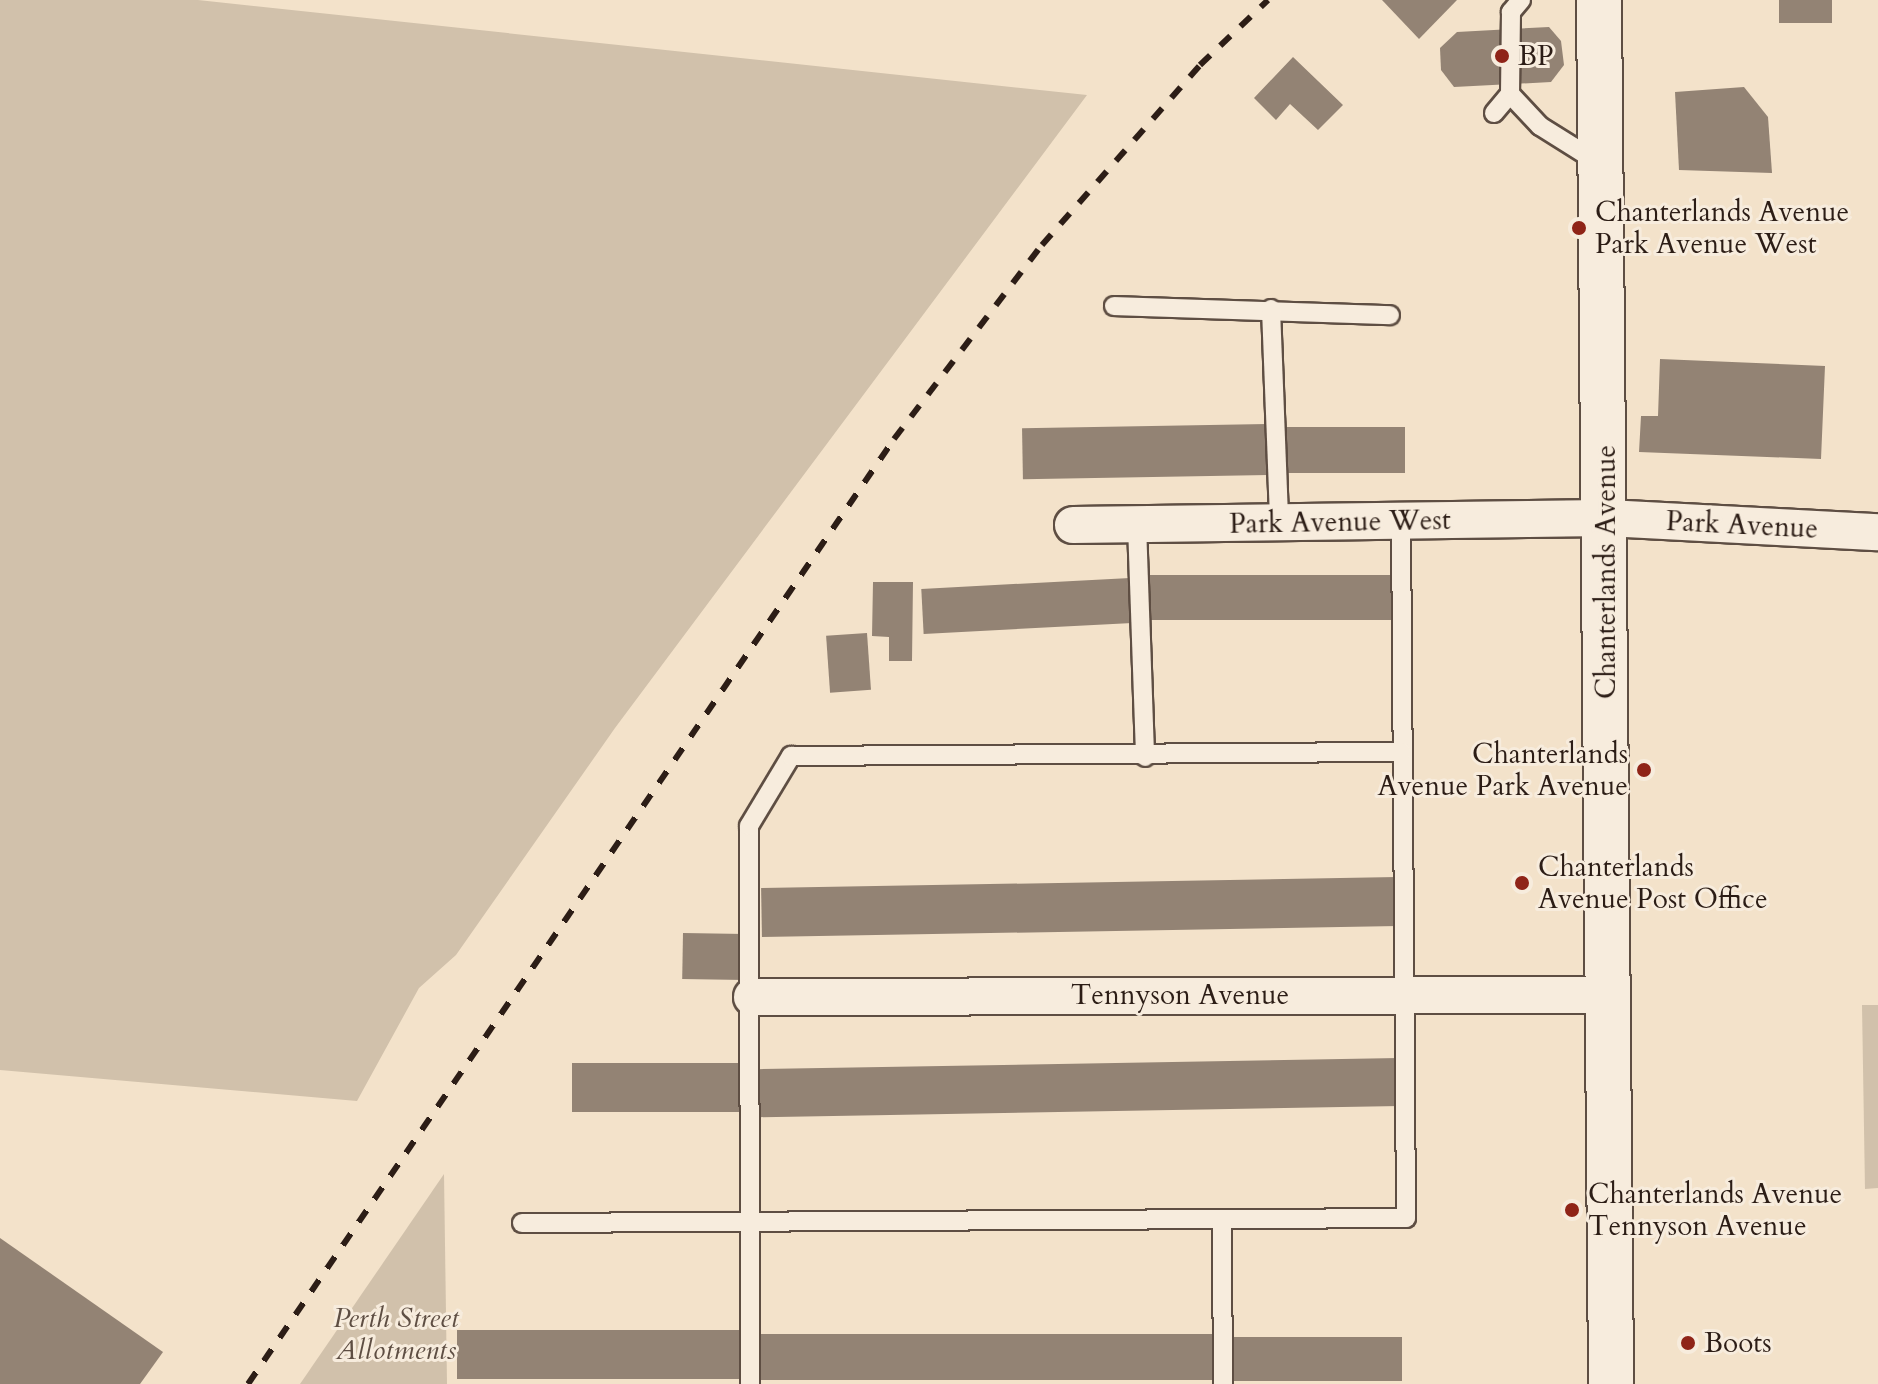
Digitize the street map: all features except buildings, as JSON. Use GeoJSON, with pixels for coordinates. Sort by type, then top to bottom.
{"type":"FeatureCollection","features":[{"type":"Feature","properties":{"kind":"street","name":"Chanterlands Avenue"},"geometry":{"type":"LineString","coordinates":[[1599,0],[1607,518],[1611,1384]]}},
{"type":"Feature","properties":{"kind":"street","name":"Park Avenue West"},"geometry":{"type":"LineString","coordinates":[[1073,525],[1607,518]]}},
{"type":"Feature","properties":{"kind":"street","name":"Park Avenue"},"geometry":{"type":"LineString","coordinates":[[1607,518],[1878,532]]}},
{"type":"Feature","properties":{"kind":"street","name":"Tennyson Avenue"},"geometry":{"type":"LineString","coordinates":[[752,997],[1609,995]]}},
{"type":"Feature","properties":{"kind":"lane"},"geometry":{"type":"LineString","coordinates":[[1494,113],[1510,94],[1511,12],[1521,0]]}},
{"type":"Feature","properties":{"kind":"lane"},"geometry":{"type":"LineString","coordinates":[[1510,94],[1540,126],[1601,165]]}},
{"type":"Feature","properties":{"kind":"lane"},"geometry":{"type":"LineString","coordinates":[[1114,306],[1390,315]]}},
{"type":"Feature","properties":{"kind":"lane"},"geometry":{"type":"LineString","coordinates":[[1271,309],[1279,522]]}},
{"type":"Feature","properties":{"kind":"lane"},"geometry":{"type":"LineString","coordinates":[[522,1223],[1406,1218],[1401,521]]}},
{"type":"Feature","properties":{"kind":"lane"},"geometry":{"type":"LineString","coordinates":[[1137,525],[1145,757]]}},
{"type":"Feature","properties":{"kind":"lane"},"geometry":{"type":"LineString","coordinates":[[750,1384],[746,1005],[752,997],[749,826],[791,756],[1145,757],[1402,752]]}},
{"type":"Feature","properties":{"kind":"lane"},"geometry":{"type":"LineString","coordinates":[[1222,1219],[1223,1384]]}},
{"type":"Feature","properties":{"kind":"green space"},"geometry":{"type":"Polygon","coordinates":[[[0,0],[198,0],[1087,95],[615,728],[456,955],[419,988],[357,1101],[0,1070],[0,0]]]}},
{"type":"Feature","properties":{"kind":"green space"},"geometry":{"type":"Polygon","coordinates":[[[1862,1005],[1878,1005],[1878,1188],[1865,1189],[1862,1005]]]}},
{"type":"Feature","properties":{"kind":"green space","name":"Perth Street Allotments"},"geometry":{"type":"Polygon","coordinates":[[[444,1174],[447,1384],[300,1384],[444,1174]]]}},
{"type":"Feature","properties":{"kind":"railway"},"geometry":{"type":"LineString","coordinates":[[248,1384],[894,439],[1042,245],[1200,65],[1268,0]]}},
{"type":"Feature","properties":{"kind":"place","name":"BP"},"geometry":{"type":"Point","coordinates":[1502,56]}},
{"type":"Feature","properties":{"kind":"place","name":"Chanterlands Avenue Park Avenue West"},"geometry":{"type":"Point","coordinates":[1579,228]}},
{"type":"Feature","properties":{"kind":"place","name":"Chanterlands Avenue Park Avenue"},"geometry":{"type":"Point","coordinates":[1644,770]}},
{"type":"Feature","properties":{"kind":"place","name":"Chanterlands Avenue Post Office"},"geometry":{"type":"Point","coordinates":[1522,883]}},
{"type":"Feature","properties":{"kind":"place","name":"Chanterlands Avenue Tennyson Avenue"},"geometry":{"type":"Point","coordinates":[1572,1210]}},
{"type":"Feature","properties":{"kind":"place","name":"Boots"},"geometry":{"type":"Point","coordinates":[1688,1343]}}]}
